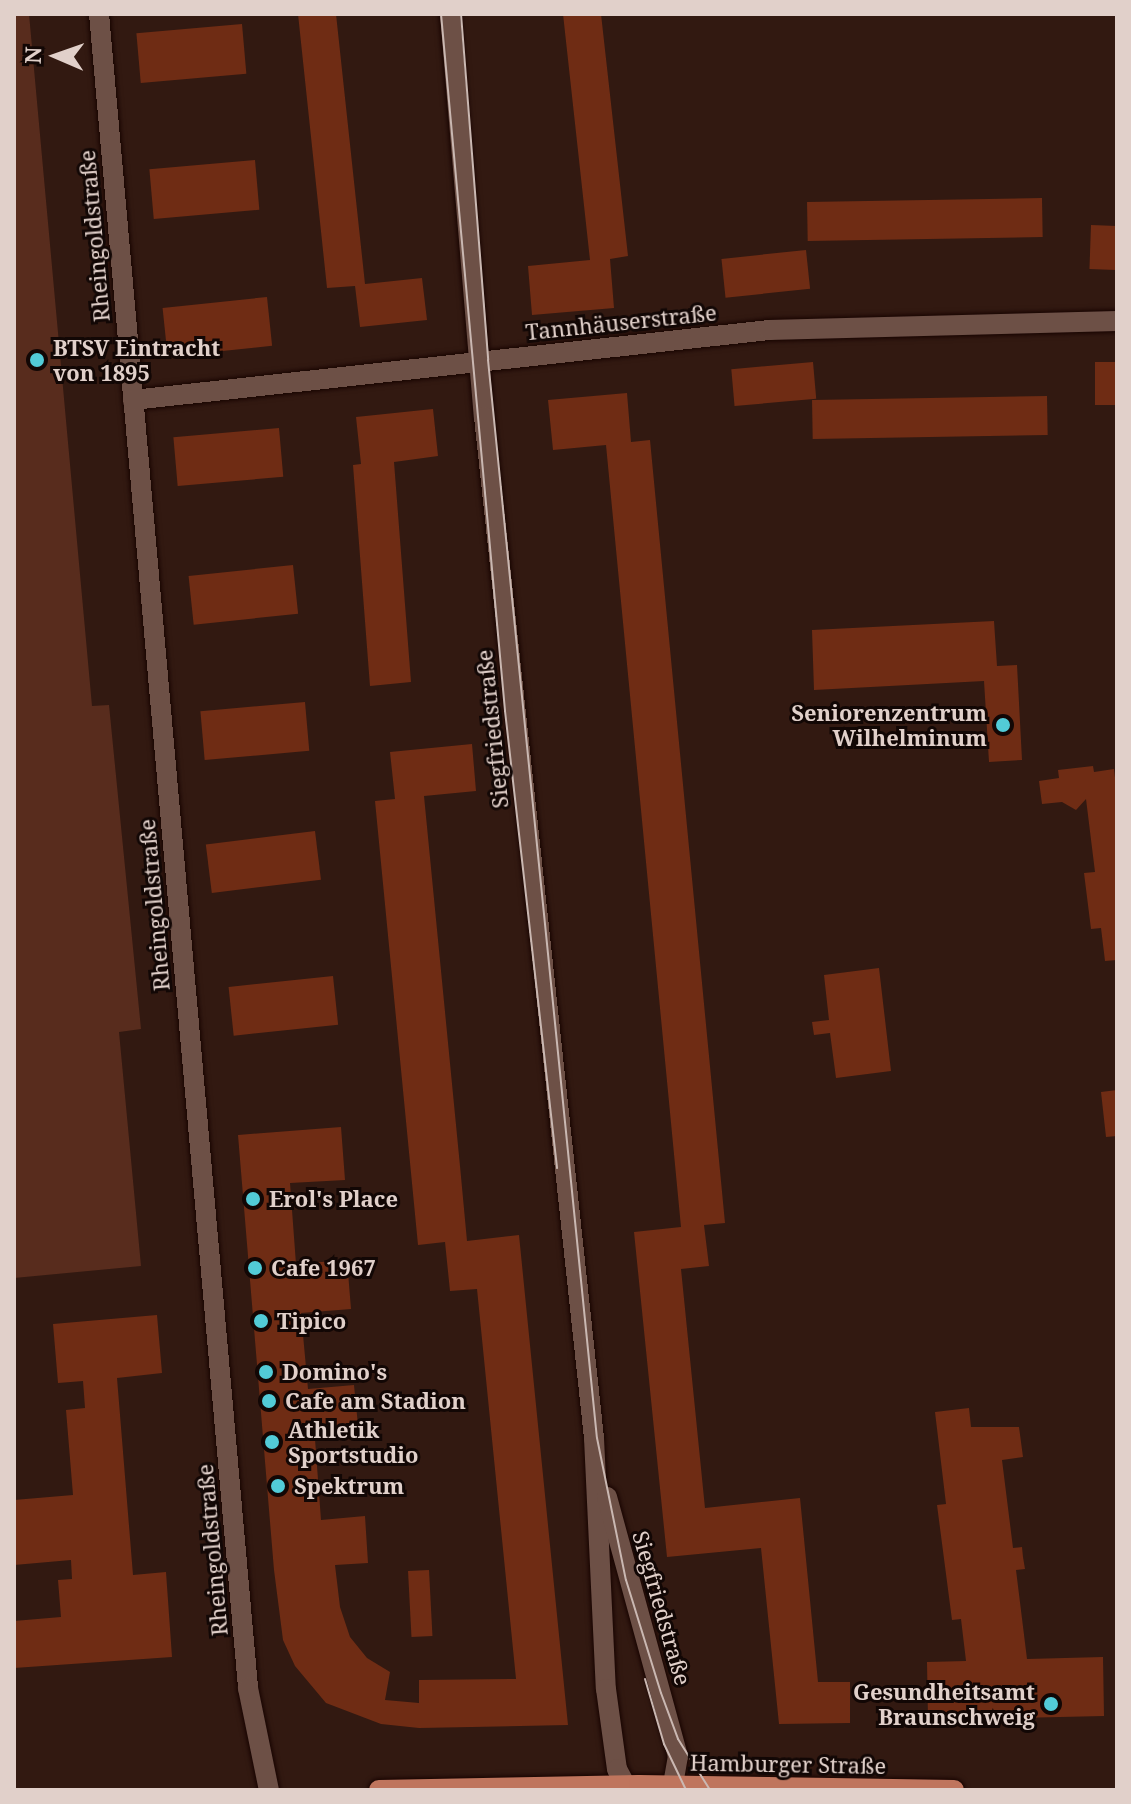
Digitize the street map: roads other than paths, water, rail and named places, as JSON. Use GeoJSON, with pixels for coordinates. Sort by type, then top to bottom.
{"type":"FeatureCollection","features":[{"type":"Feature","properties":{"kind":"main road","name":"Hamburger Straße"},"geometry":{"type":"LineString","coordinates":[[379,1790],[625,1787],[954,1790]]}},
{"type":"Feature","properties":{"kind":"street","name":"Rheingoldstraße"},"geometry":{"type":"LineString","coordinates":[[99,14],[248,1688],[269,1790]]}},
{"type":"Feature","properties":{"kind":"street","name":"Siegfriedstraße"},"geometry":{"type":"LineString","coordinates":[[450,14],[478,361],[594,1438],[606,1689],[625,1787]]}},
{"type":"Feature","properties":{"kind":"street","name":"Tannhäuserstraße"},"geometry":{"type":"LineString","coordinates":[[133,400],[769,330],[1117,321]]}},
{"type":"Feature","properties":{"kind":"street","name":"Siegfriedstraße"},"geometry":{"type":"LineString","coordinates":[[594,1438],[637,1616],[678,1756],[673,1788]]}},
{"type":"Feature","properties":{"kind":"street"},"geometry":{"type":"LineString","coordinates":[[604,1623],[626,1612],[637,1616]]}},
{"type":"Feature","properties":{"kind":"tram line"},"geometry":{"type":"LineString","coordinates":[[441,14],[505,711],[557,1168]]}},
{"type":"Feature","properties":{"kind":"tram line"},"geometry":{"type":"LineString","coordinates":[[461,14],[488,360],[597,1438],[626,1580],[661,1693],[678,1739],[710,1790]]}},
{"type":"Feature","properties":{"kind":"tram line"},"geometry":{"type":"LineString","coordinates":[[645,1679],[664,1744],[686,1790]]}},
{"type":"Feature","properties":{"kind":"place","name":"BTSV Eintracht von 1895"},"geometry":{"type":"Point","coordinates":[37,360]}},
{"type":"Feature","properties":{"kind":"place","name":"Seniorenzentrum Wilhelminum"},"geometry":{"type":"Point","coordinates":[1003,725]}},
{"type":"Feature","properties":{"kind":"place","name":"Erol's Place"},"geometry":{"type":"Point","coordinates":[253,1199]}},
{"type":"Feature","properties":{"kind":"place","name":"Cafe 1967"},"geometry":{"type":"Point","coordinates":[255,1268]}},
{"type":"Feature","properties":{"kind":"place","name":"Tipico"},"geometry":{"type":"Point","coordinates":[261,1321]}},
{"type":"Feature","properties":{"kind":"place","name":"Domino's"},"geometry":{"type":"Point","coordinates":[266,1372]}},
{"type":"Feature","properties":{"kind":"place","name":"Cafe am Stadion"},"geometry":{"type":"Point","coordinates":[269,1401]}},
{"type":"Feature","properties":{"kind":"place","name":"Athletik Sportstudio"},"geometry":{"type":"Point","coordinates":[272,1442]}},
{"type":"Feature","properties":{"kind":"place","name":"Spektrum"},"geometry":{"type":"Point","coordinates":[278,1486]}},
{"type":"Feature","properties":{"kind":"place","name":"Gesundheitsamt Braunschweig"},"geometry":{"type":"Point","coordinates":[1051,1704]}}]}
